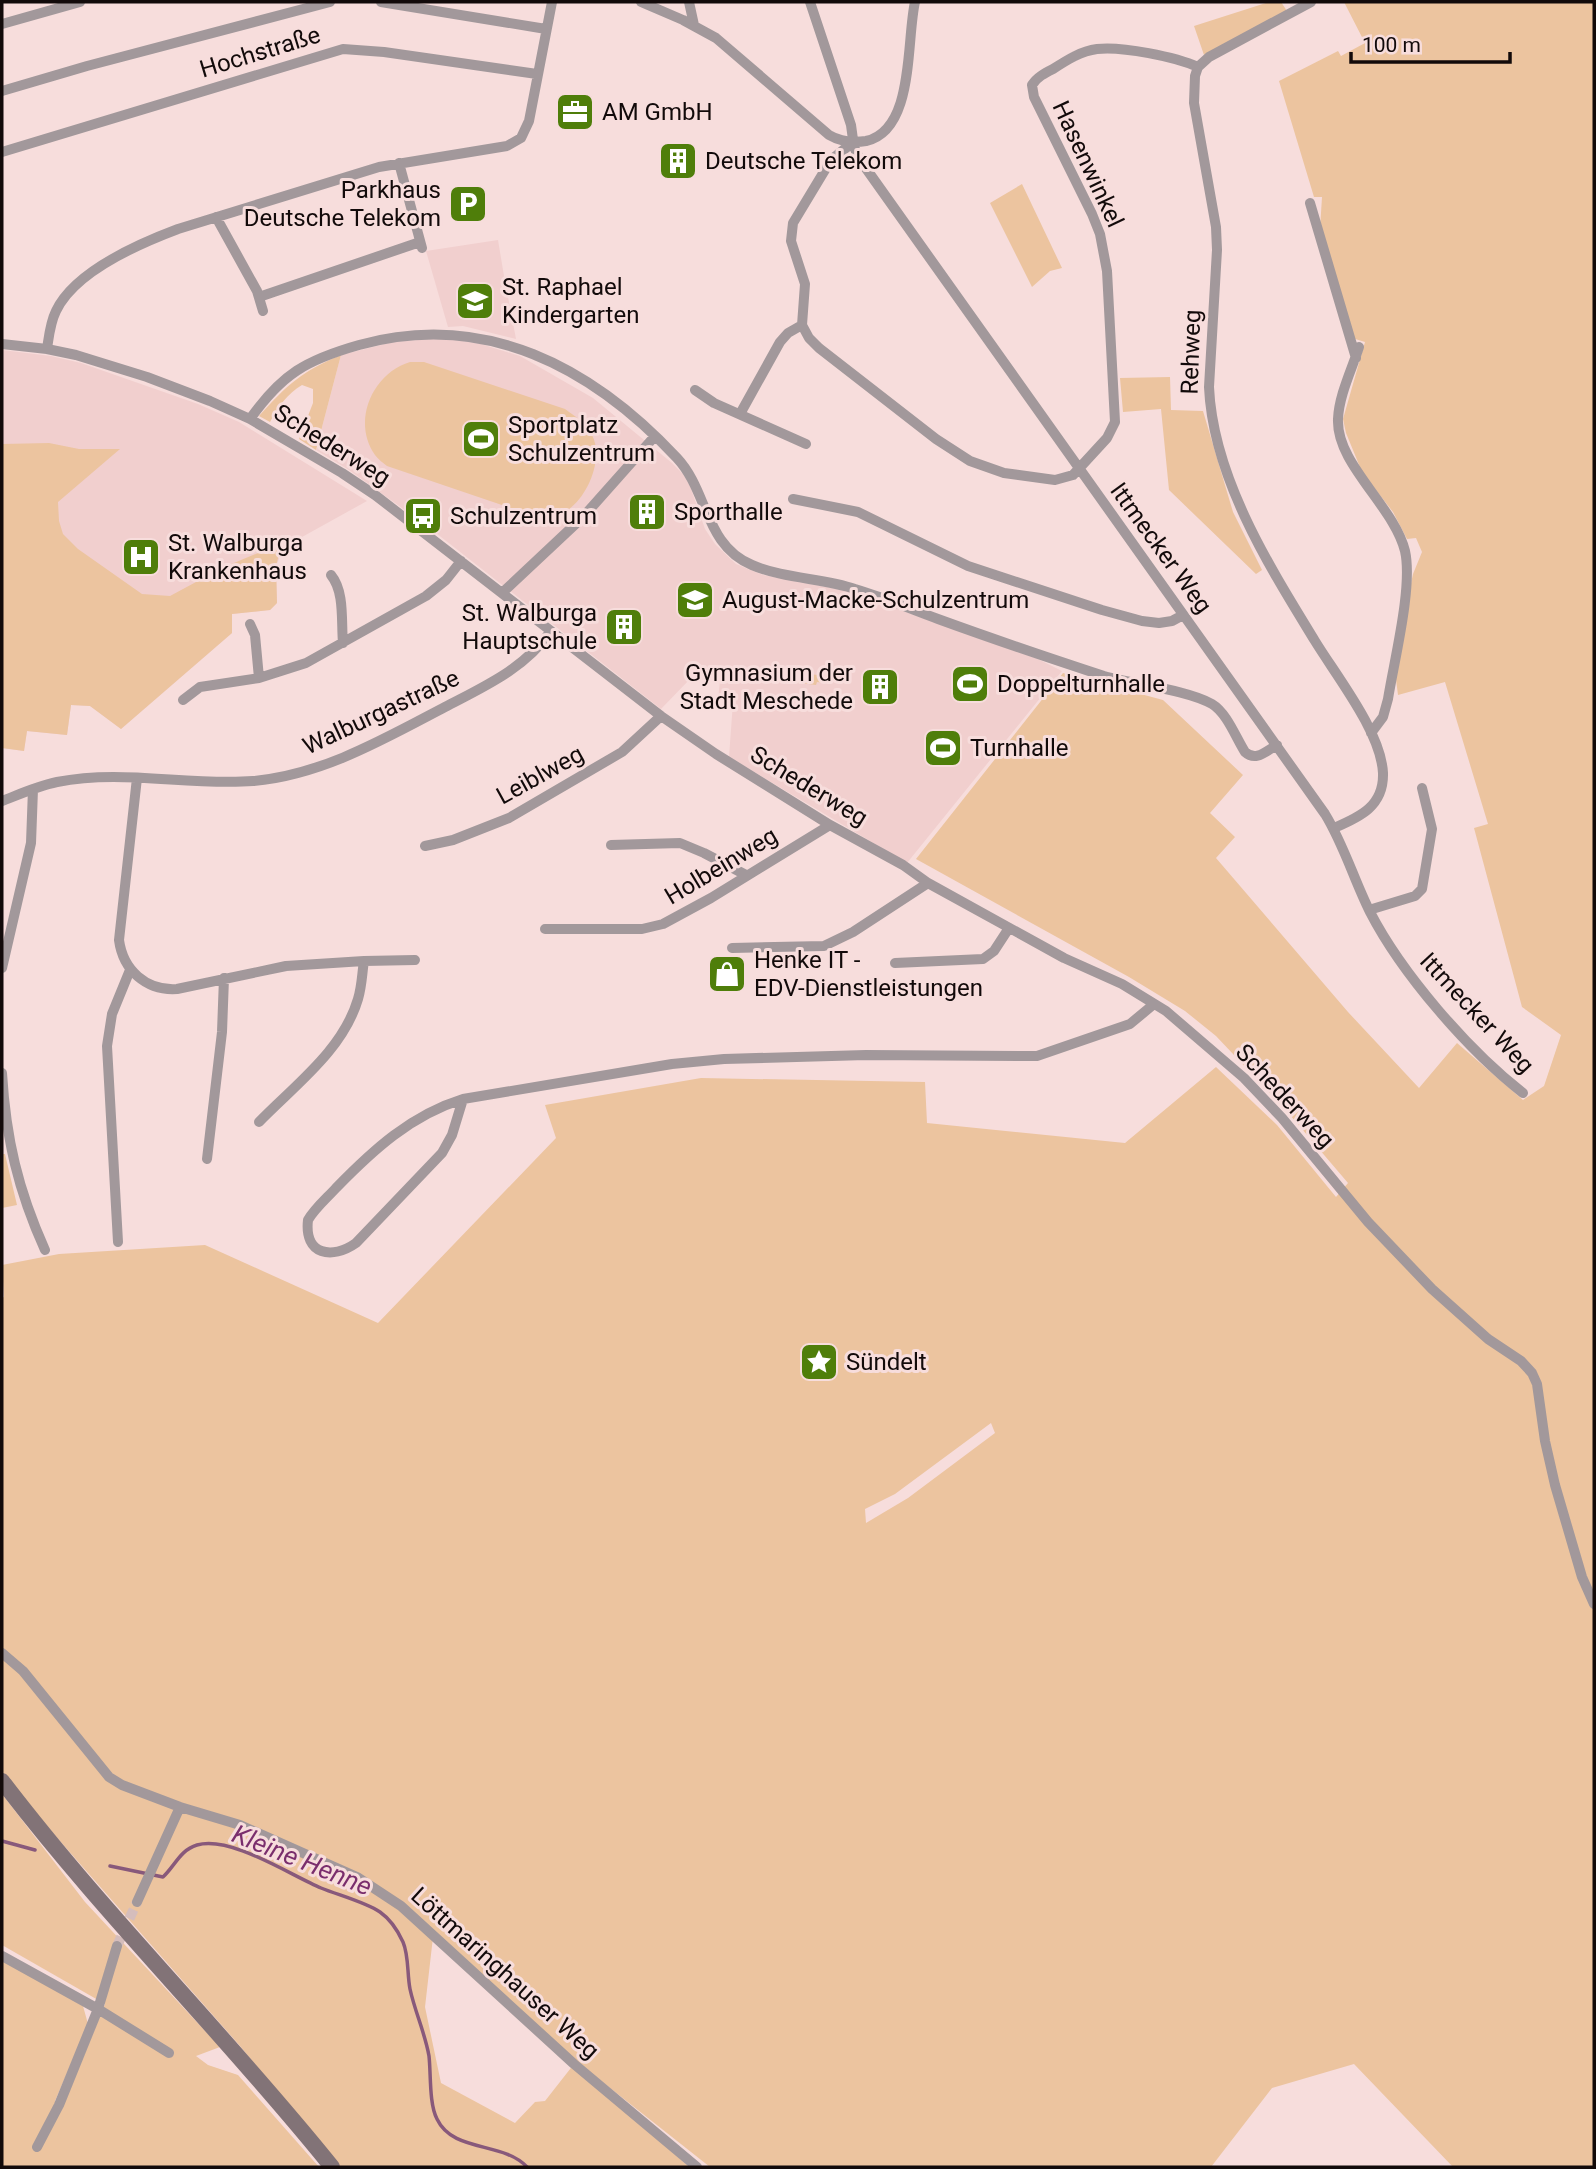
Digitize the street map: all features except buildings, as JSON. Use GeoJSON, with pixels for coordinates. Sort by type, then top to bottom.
{"type":"FeatureCollection","features":[{"type":"Feature","properties":{"kind":"main road"},"geometry":{"type":"LineString","coordinates":[[2,1781],[138,1947],[290,2115],[332,2167]]}},
{"type":"Feature","properties":{"kind":"street"},"geometry":{"type":"LineString","coordinates":[[2,24],[80,2]]}},
{"type":"Feature","properties":{"kind":"street"},"geometry":{"type":"LineString","coordinates":[[2,91],[330,2]]}},
{"type":"Feature","properties":{"kind":"street"},"geometry":{"type":"LineString","coordinates":[[380,2],[547,29]]}},
{"type":"Feature","properties":{"kind":"street"},"geometry":{"type":"LineString","coordinates":[[47,349],[51,323],[68,293],[87,277],[146,242],[216,217],[349,176],[399,163],[497,148],[516,142],[528,125],[552,2]]}},
{"type":"Feature","properties":{"kind":"street"},"geometry":{"type":"LineString","coordinates":[[641,2],[694,25],[716,38],[829,135],[852,143]]}},
{"type":"Feature","properties":{"kind":"street"},"geometry":{"type":"LineString","coordinates":[[689,2],[694,25]]}},
{"type":"Feature","properties":{"kind":"street","name":"Ittmecker Weg"},"geometry":{"type":"LineString","coordinates":[[810,2],[851,125],[852,143],[860,160],[1334,828],[1369,911],[1402,963],[1499,1073],[1522,1093]]}},
{"type":"Feature","properties":{"kind":"street"},"geometry":{"type":"LineString","coordinates":[[915,2],[897,114],[879,136],[852,143],[831,160],[793,223],[791,240],[805,284],[802,325],[809,338],[835,361],[936,439],[970,461],[1004,473],[1034,478],[1060,479],[1080,470]]}},
{"type":"Feature","properties":{"kind":"street"},"geometry":{"type":"LineString","coordinates":[[1198,67],[1234,42],[1311,2]]}},
{"type":"Feature","properties":{"kind":"street","name":"Hochstraße"},"geometry":{"type":"LineString","coordinates":[[2,152],[343,49],[384,52],[537,74]]}},
{"type":"Feature","properties":{"kind":"street","name":"Hasenwinkel"},"geometry":{"type":"LineString","coordinates":[[1080,470],[1107,438],[1115,422],[1107,271],[1100,234],[1092,214],[1034,97],[1032,85],[1036,79],[1068,60],[1097,49],[1115,49],[1180,60],[1198,67]]}},
{"type":"Feature","properties":{"kind":"street","name":"Rehweg"},"geometry":{"type":"LineString","coordinates":[[1198,67],[1193,84],[1194,103],[1216,236],[1209,387],[1218,440],[1237,499],[1256,542],[1371,733],[1382,764],[1382,783],[1378,798],[1371,808],[1361,816],[1334,828]]}},
{"type":"Feature","properties":{"kind":"street"},"geometry":{"type":"LineString","coordinates":[[260,297],[421,245],[399,163]]}},
{"type":"Feature","properties":{"kind":"street"},"geometry":{"type":"LineString","coordinates":[[1310,203],[1357,352],[1338,414],[1340,435],[1354,465],[1396,528],[1405,552],[1407,571],[1388,699],[1382,717],[1371,733]]}},
{"type":"Feature","properties":{"kind":"street"},"geometry":{"type":"LineString","coordinates":[[216,217],[260,297],[264,311]]}},
{"type":"Feature","properties":{"kind":"street"},"geometry":{"type":"LineString","coordinates":[[740,414],[780,342],[788,332],[802,325]]}},
{"type":"Feature","properties":{"kind":"street"},"geometry":{"type":"LineString","coordinates":[[250,419],[278,383],[318,359],[351,347],[392,337],[445,333],[476,336],[508,345],[561,366],[609,397],[655,436],[689,472],[714,530],[738,558],[764,570],[853,588],[1093,672],[1204,701],[1219,710],[1245,752],[1251,757],[1257,757],[1277,745]]}},
{"type":"Feature","properties":{"kind":"street","name":"Schederweg"},"geometry":{"type":"LineString","coordinates":[[2,344],[76,355],[147,377],[250,419],[342,473],[461,561],[661,716],[716,754],[830,825],[903,865],[928,883],[1064,958],[1122,984],[1154,1003],[1199,1038],[1282,1118],[1368,1222],[1432,1289],[1488,1339],[1527,1367],[1537,1384],[1547,1452],[1569,1538],[1594,1604]]}},
{"type":"Feature","properties":{"kind":"street"},"geometry":{"type":"LineString","coordinates":[[695,390],[714,403],[806,444]]}},
{"type":"Feature","properties":{"kind":"street"},"geometry":{"type":"LineString","coordinates":[[502,593],[583,517],[655,436]]}},
{"type":"Feature","properties":{"kind":"street"},"geometry":{"type":"LineString","coordinates":[[793,499],[858,512],[968,566],[1101,610],[1142,621],[1172,621],[1184,615]]}},
{"type":"Feature","properties":{"kind":"street"},"geometry":{"type":"LineString","coordinates":[[183,700],[200,687],[259,678],[296,667],[426,596],[446,580],[461,561]]}},
{"type":"Feature","properties":{"kind":"street"},"geometry":{"type":"LineString","coordinates":[[331,575],[340,595],[343,643]]}},
{"type":"Feature","properties":{"kind":"street"},"geometry":{"type":"LineString","coordinates":[[250,624],[256,639],[259,678]]}},
{"type":"Feature","properties":{"kind":"street","name":"Walburgastraße"},"geometry":{"type":"LineString","coordinates":[[2,801],[33,789],[79,779],[253,781],[319,766],[351,755],[394,734],[509,673],[530,656],[551,631]]}},
{"type":"Feature","properties":{"kind":"street","name":"Leiblweg"},"geometry":{"type":"LineString","coordinates":[[425,846],[453,840],[509,818],[622,752],[661,716]]}},
{"type":"Feature","properties":{"kind":"street"},"geometry":{"type":"LineString","coordinates":[[137,778],[119,932],[120,948],[130,970],[144,982],[164,989],[183,989],[286,966],[415,960]]}},
{"type":"Feature","properties":{"kind":"street"},"geometry":{"type":"LineString","coordinates":[[1369,911],[1415,896],[1422,889],[1432,830],[1422,788]]}},
{"type":"Feature","properties":{"kind":"street"},"geometry":{"type":"LineString","coordinates":[[2,968],[31,843],[33,789]]}},
{"type":"Feature","properties":{"kind":"street","name":"Holbeinweg"},"geometry":{"type":"LineString","coordinates":[[545,929],[642,929],[669,922],[830,825]]}},
{"type":"Feature","properties":{"kind":"street"},"geometry":{"type":"LineString","coordinates":[[611,845],[680,843],[746,875]]}},
{"type":"Feature","properties":{"kind":"street"},"geometry":{"type":"LineString","coordinates":[[732,948],[761,952],[813,947],[834,942],[928,883]]}},
{"type":"Feature","properties":{"kind":"street"},"geometry":{"type":"LineString","coordinates":[[895,963],[983,959],[992,954],[1009,928]]}},
{"type":"Feature","properties":{"kind":"street"},"geometry":{"type":"LineString","coordinates":[[259,1122],[330,1051],[341,1035],[358,1000],[364,961]]}},
{"type":"Feature","properties":{"kind":"street"},"geometry":{"type":"LineString","coordinates":[[118,1242],[107,1046],[112,1014],[130,970]]}},
{"type":"Feature","properties":{"kind":"street"},"geometry":{"type":"LineString","coordinates":[[207,1160],[222,1032],[224,978]]}},
{"type":"Feature","properties":{"kind":"street"},"geometry":{"type":"LineString","coordinates":[[463,1099],[452,1135],[442,1153],[356,1244],[335,1254],[314,1246],[308,1237],[308,1220],[344,1180],[398,1131],[439,1107],[463,1099],[672,1064],[724,1059],[866,1055],[1037,1056],[1130,1024],[1154,1003]]}},
{"type":"Feature","properties":{"kind":"street"},"geometry":{"type":"LineString","coordinates":[[2,1073],[6,1124],[16,1173],[30,1216],[46,1250]]}},
{"type":"Feature","properties":{"kind":"street","name":"Löttmaringhauser Weg"},"geometry":{"type":"LineString","coordinates":[[2,1653],[23,1671],[109,1777],[122,1785],[180,1807],[240,1825],[347,1872],[377,1889],[401,1906],[574,2064],[696,2167]]}},
{"type":"Feature","properties":{"kind":"street"},"geometry":{"type":"LineString","coordinates":[[136,1902],[180,1807]]}},
{"type":"Feature","properties":{"kind":"street"},"geometry":{"type":"LineString","coordinates":[[37,2147],[59,2105],[98,2009],[117,1947]]}},
{"type":"Feature","properties":{"kind":"street"},"geometry":{"type":"LineString","coordinates":[[2,1956],[98,2009],[169,2053]]}},
{"type":"Feature","properties":{"kind":"shaded area"},"geometry":{"type":"Polygon","coordinates":[[[1269,2],[1281,2],[1287,11],[1204,55],[1194,26],[1269,2]]]}},
{"type":"Feature","properties":{"kind":"shaded area"},"geometry":{"type":"Polygon","coordinates":[[[1344,2],[1594,2],[1594,2167],[1453,2167],[1354,2064],[1272,2088],[1211,2167],[710,2167],[524,2020],[433,1937],[425,2007],[441,2083],[515,2123],[535,2102],[545,2101],[574,2064],[689,2167],[339,2167],[240,2046],[38,1816],[2,1771],[2,1265],[59,1254],[205,1245],[378,1323],[556,1138],[545,1105],[701,1078],[925,1082],[927,1123],[1125,1143],[1216,1067],[1277,1125],[1336,1197],[1348,1183],[1284,1108],[1216,1036],[1185,1011],[916,859],[1063,673],[1163,700],[1243,775],[1210,813],[1235,837],[1216,858],[1348,1012],[1419,1088],[1457,1043],[1523,1100],[1544,1086],[1561,1035],[1522,1007],[1474,828],[1488,824],[1445,682],[1398,695],[1394,664],[1413,574],[1422,552],[1416,538],[1407,539],[1393,512],[1362,472],[1346,433],[1343,419],[1365,342],[1352,338],[1320,229],[1322,197],[1314,197],[1279,81],[1338,51],[1341,56],[1365,43],[1344,2]],[[991,1423],[895,1494],[865,1509],[866,1523],[908,1498],[995,1433],[991,1423]]]}},
{"type":"Feature","properties":{"kind":"shaded area"},"geometry":{"type":"Polygon","coordinates":[[[1022,184],[1062,268],[1050,271],[1032,287],[990,203],[1022,184]]]}},
{"type":"Feature","properties":{"kind":"shaded area","name":"St. Raphael Kindergarten"},"geometry":{"type":"Polygon","coordinates":[[[498,240],[516,339],[463,326],[448,327],[426,251],[498,240]]]}},
{"type":"Feature","properties":{"kind":"shaded area","name":"August-Macke-Schulzentrum"},"geometry":{"type":"Polygon","coordinates":[[[444,338],[481,344],[520,356],[593,398],[683,474],[705,529],[715,544],[736,564],[763,575],[847,591],[1038,659],[1062,671],[907,863],[729,757],[733,702],[718,700],[720,680],[690,679],[661,709],[427,526],[349,470],[316,450],[341,355],[393,342],[444,338]]]}},
{"type":"Feature","properties":{"kind":"shaded area","name":"St. Walburga Krankenhaus"},"geometry":{"type":"Polygon","coordinates":[[[2,350],[81,363],[198,404],[239,422],[367,501],[284,547],[276,566],[277,603],[270,610],[232,614],[232,633],[121,729],[90,706],[71,705],[67,735],[27,731],[24,751],[2,748],[2,350]]]}},
{"type":"Feature","properties":{"kind":"shaded area"},"geometry":{"type":"Polygon","coordinates":[[[341,355],[316,450],[299,439],[313,403],[313,389],[302,385],[292,392],[270,422],[259,416],[296,380],[341,355]]]}},
{"type":"Feature","properties":{"kind":"shaded area","name":"Sportplatz Schulzentrum"},"geometry":{"type":"Polygon","coordinates":[[[410,362],[424,362],[565,409],[577,418],[592,435],[596,454],[588,486],[576,503],[560,513],[531,515],[385,465],[368,442],[366,414],[376,387],[386,376],[410,362]]]}},
{"type":"Feature","properties":{"kind":"shaded area"},"geometry":{"type":"Polygon","coordinates":[[[1170,377],[1171,410],[1203,411],[1233,512],[1262,570],[1256,574],[1169,490],[1161,409],[1123,412],[1120,378],[1170,377]]]}},
{"type":"Feature","properties":{"kind":"shaded area"},"geometry":{"type":"Polygon","coordinates":[[[49,443],[79,449],[120,449],[58,502],[59,521],[63,534],[78,549],[142,594],[170,596],[222,568],[282,543],[276,566],[277,603],[270,610],[232,614],[232,633],[121,729],[90,706],[71,705],[67,735],[27,731],[24,751],[2,748],[2,444],[49,443]]]}},
{"type":"Feature","properties":{"kind":"shaded area"},"geometry":{"type":"Polygon","coordinates":[[[772,669],[787,671],[792,675],[800,672],[803,676],[827,676],[826,683],[817,682],[816,685],[771,679],[772,669]]]}},
{"type":"Feature","properties":{"kind":"shaded area"},"geometry":{"type":"Polygon","coordinates":[[[2,1154],[5,1154],[17,1205],[2,1208],[2,1154]]]}},
{"type":"Feature","properties":{"kind":"shaded area"},"geometry":{"type":"Polygon","coordinates":[[[2,1794],[85,1902],[220,2047],[196,2056],[208,2065],[238,2075],[319,2167],[2,2167],[2,1959],[83,2006],[88,2024],[55,2101],[62,2109],[105,2004],[2,1945],[2,1794]]]}},
{"type":"Feature","properties":{"kind":"waterway","name":"Kleine Henne"},"geometry":{"type":"LineString","coordinates":[[2,1841],[35,1850]]}},
{"type":"Feature","properties":{"kind":"waterway","name":"Kleine Henne"},"geometry":{"type":"LineString","coordinates":[[110,1866],[163,1877],[191,1847],[211,1843],[243,1851],[380,1912],[393,1926],[405,1947],[410,1989],[429,2056],[431,2097],[437,2119],[444,2130],[454,2137],[505,2153],[527,2167]]}},
{"type":"Feature","properties":{"kind":"tunnel"},"geometry":{"type":"LineString","coordinates":[[117,1946],[137,1902]]}},
{"type":"Feature","properties":{"kind":"place","name":"AM GmbH"},"geometry":{"type":"Point","coordinates":[575,112]}},
{"type":"Feature","properties":{"kind":"place","name":"Deutsche Telekom"},"geometry":{"type":"Point","coordinates":[678,161]}},
{"type":"Feature","properties":{"kind":"place","name":"Parkhaus Deutsche Telekom"},"geometry":{"type":"Point","coordinates":[468,204]}},
{"type":"Feature","properties":{"kind":"place","name":"St. Raphael Kindergarten"},"geometry":{"type":"Point","coordinates":[475,301]}},
{"type":"Feature","properties":{"kind":"place","name":"Sportplatz Schulzentrum"},"geometry":{"type":"Point","coordinates":[481,439]}},
{"type":"Feature","properties":{"kind":"place","name":"Sporthalle"},"geometry":{"type":"Point","coordinates":[647,512]}},
{"type":"Feature","properties":{"kind":"place","name":"Schulzentrum"},"geometry":{"type":"Point","coordinates":[423,516]}},
{"type":"Feature","properties":{"kind":"place","name":"St. Walburga Krankenhaus"},"geometry":{"type":"Point","coordinates":[141,557]}},
{"type":"Feature","properties":{"kind":"place","name":"August-Macke-Schulzentrum"},"geometry":{"type":"Point","coordinates":[695,600]}},
{"type":"Feature","properties":{"kind":"place","name":"St. Walburga Hauptschule"},"geometry":{"type":"Point","coordinates":[624,627]}},
{"type":"Feature","properties":{"kind":"place","name":"Doppelturnhalle"},"geometry":{"type":"Point","coordinates":[970,684]}},
{"type":"Feature","properties":{"kind":"place","name":"Gymnasium der Stadt Meschede"},"geometry":{"type":"Point","coordinates":[880,687]}},
{"type":"Feature","properties":{"kind":"place","name":"Turnhalle"},"geometry":{"type":"Point","coordinates":[943,748]}},
{"type":"Feature","properties":{"kind":"place","name":"Henke IT - EDV-Dienstleistungen"},"geometry":{"type":"Point","coordinates":[727,974]}},
{"type":"Feature","properties":{"kind":"place","name":"Sündelt"},"geometry":{"type":"Point","coordinates":[819,1362]}}]}
